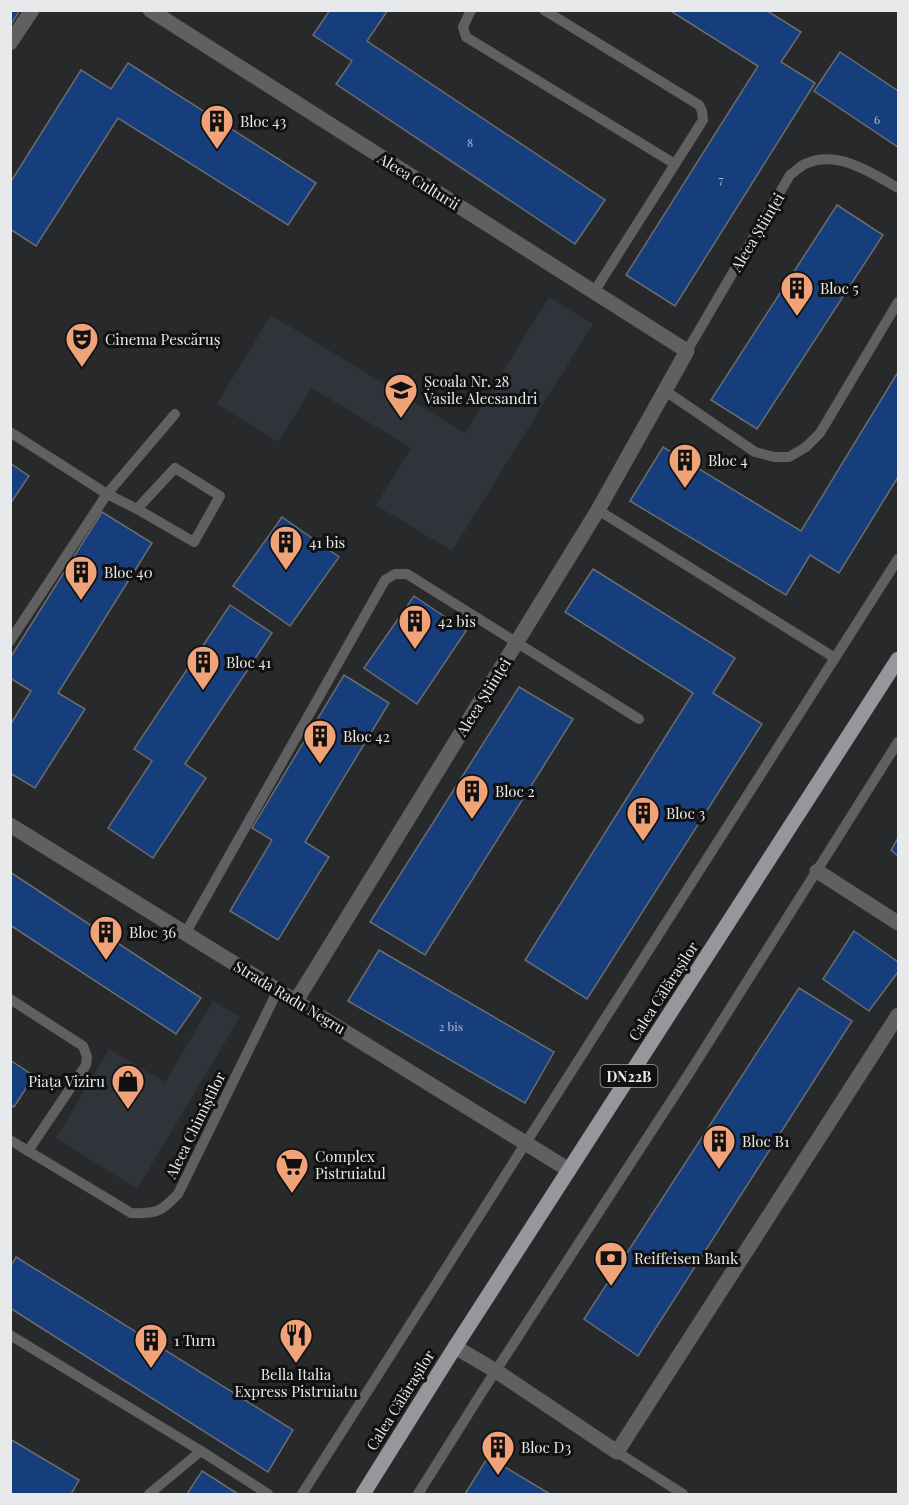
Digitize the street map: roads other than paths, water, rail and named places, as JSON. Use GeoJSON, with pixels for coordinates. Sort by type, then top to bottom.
{"type":"FeatureCollection","features":[{"type":"Feature","properties":{"kind":"main road","name":"Calea Călărașilor"},"geometry":{"type":"LineString","coordinates":[[363,1494],[455,1347],[898,659]]}},
{"type":"Feature","properties":{"kind":"street"},"geometry":{"type":"LineString","coordinates":[[10,43],[32,10]]}},
{"type":"Feature","properties":{"kind":"street","name":"Aleea Culturii"},"geometry":{"type":"LineString","coordinates":[[150,10],[687,351]]}},
{"type":"Feature","properties":{"kind":"street","name":"Aleea Științei"},"geometry":{"type":"LineString","coordinates":[[297,1000],[598,510],[687,351]]}},
{"type":"Feature","properties":{"kind":"street","name":"Strada Radu Negru"},"geometry":{"type":"LineString","coordinates":[[10,825],[185,934],[297,1000],[569,1170]]}},
{"type":"Feature","properties":{"kind":"street"},"geometry":{"type":"LineString","coordinates":[[817,872],[898,923]]}},
{"type":"Feature","properties":{"kind":"street"},"geometry":{"type":"LineString","coordinates":[[455,1347],[496,1371],[617,1452],[898,1015]]}},
{"type":"Feature","properties":{"kind":"lane"},"geometry":{"type":"LineString","coordinates":[[471,10],[463,27],[466,37],[675,164]]}},
{"type":"Feature","properties":{"kind":"lane"},"geometry":{"type":"LineString","coordinates":[[544,10],[699,105],[702,111],[703,120],[594,292]]}},
{"type":"Feature","properties":{"kind":"lane","name":"Aleea Științei"},"geometry":{"type":"LineString","coordinates":[[687,351],[790,176],[805,164],[821,160],[840,160],[860,166],[898,188]]}},
{"type":"Feature","properties":{"kind":"lane"},"geometry":{"type":"LineString","coordinates":[[664,390],[756,452],[774,457],[789,457],[806,447],[820,433],[898,302]]}},
{"type":"Feature","properties":{"kind":"lane"},"geometry":{"type":"LineString","coordinates":[[10,640],[107,494],[175,414]]}},
{"type":"Feature","properties":{"kind":"lane"},"geometry":{"type":"LineString","coordinates":[[10,432],[107,494],[194,542],[220,496],[175,468],[136,508]]}},
{"type":"Feature","properties":{"kind":"lane"},"geometry":{"type":"LineString","coordinates":[[598,510],[835,658]]}},
{"type":"Feature","properties":{"kind":"lane"},"geometry":{"type":"LineString","coordinates":[[302,1494],[898,559]]}},
{"type":"Feature","properties":{"kind":"lane"},"geometry":{"type":"LineString","coordinates":[[185,934],[386,580],[395,574],[407,574],[639,719]]}},
{"type":"Feature","properties":{"kind":"lane"},"geometry":{"type":"LineString","coordinates":[[418,1494],[898,742]]}},
{"type":"Feature","properties":{"kind":"lane","name":"Aleea Chimiștilor"},"geometry":{"type":"LineString","coordinates":[[10,1140],[131,1213],[152,1214],[165,1208],[178,1194],[278,990]]}},
{"type":"Feature","properties":{"kind":"lane"},"geometry":{"type":"LineString","coordinates":[[10,999],[83,1046],[87,1057],[86,1065],[28,1151]]}},
{"type":"Feature","properties":{"kind":"lane"},"geometry":{"type":"LineString","coordinates":[[10,1335],[268,1494]]}},
{"type":"Feature","properties":{"kind":"lane"},"geometry":{"type":"LineString","coordinates":[[149,1494],[201,1451]]}},
{"type":"Feature","properties":{"kind":"lane"},"geometry":{"type":"LineString","coordinates":[[617,1452],[682,1494]]}},
{"type":"Feature","properties":{"kind":"place","name":"Bloc 43"},"geometry":{"type":"Point","coordinates":[217,150]}},
{"type":"Feature","properties":{"kind":"place","name":"Bloc 5"},"geometry":{"type":"Point","coordinates":[797,317]}},
{"type":"Feature","properties":{"kind":"place","name":"Cinema Pescăruș"},"geometry":{"type":"Point","coordinates":[82,368]}},
{"type":"Feature","properties":{"kind":"place","name":"Școala Nr. 28 Vasile Alecsandri"},"geometry":{"type":"Point","coordinates":[401,419]}},
{"type":"Feature","properties":{"kind":"place","name":"Bloc 4"},"geometry":{"type":"Point","coordinates":[685,489]}},
{"type":"Feature","properties":{"kind":"place","name":"41 bis"},"geometry":{"type":"Point","coordinates":[286,571]}},
{"type":"Feature","properties":{"kind":"place","name":"Bloc 40"},"geometry":{"type":"Point","coordinates":[81,601]}},
{"type":"Feature","properties":{"kind":"place","name":"42 bis"},"geometry":{"type":"Point","coordinates":[415,650]}},
{"type":"Feature","properties":{"kind":"place","name":"Bloc 41"},"geometry":{"type":"Point","coordinates":[203,691]}},
{"type":"Feature","properties":{"kind":"place","name":"Bloc 42"},"geometry":{"type":"Point","coordinates":[320,765]}},
{"type":"Feature","properties":{"kind":"place","name":"Bloc 2"},"geometry":{"type":"Point","coordinates":[472,820]}},
{"type":"Feature","properties":{"kind":"place","name":"Bloc 3"},"geometry":{"type":"Point","coordinates":[643,842]}},
{"type":"Feature","properties":{"kind":"place","name":"Bloc 36"},"geometry":{"type":"Point","coordinates":[106,961]}},
{"type":"Feature","properties":{"kind":"place","name":"Piața Viziru"},"geometry":{"type":"Point","coordinates":[128,1110]}},
{"type":"Feature","properties":{"kind":"place","name":"Bloc B1"},"geometry":{"type":"Point","coordinates":[719,1170]}},
{"type":"Feature","properties":{"kind":"place","name":"Complex Pistruiatul"},"geometry":{"type":"Point","coordinates":[292,1194]}},
{"type":"Feature","properties":{"kind":"place","name":"Reiffeisen Bank"},"geometry":{"type":"Point","coordinates":[611,1287]}},
{"type":"Feature","properties":{"kind":"place","name":"Bella Italia Express Pistruiatu"},"geometry":{"type":"Point","coordinates":[296,1364]}},
{"type":"Feature","properties":{"kind":"place","name":"1 Turn"},"geometry":{"type":"Point","coordinates":[151,1369]}},
{"type":"Feature","properties":{"kind":"place","name":"Bloc D3"},"geometry":{"type":"Point","coordinates":[498,1476]}}]}
